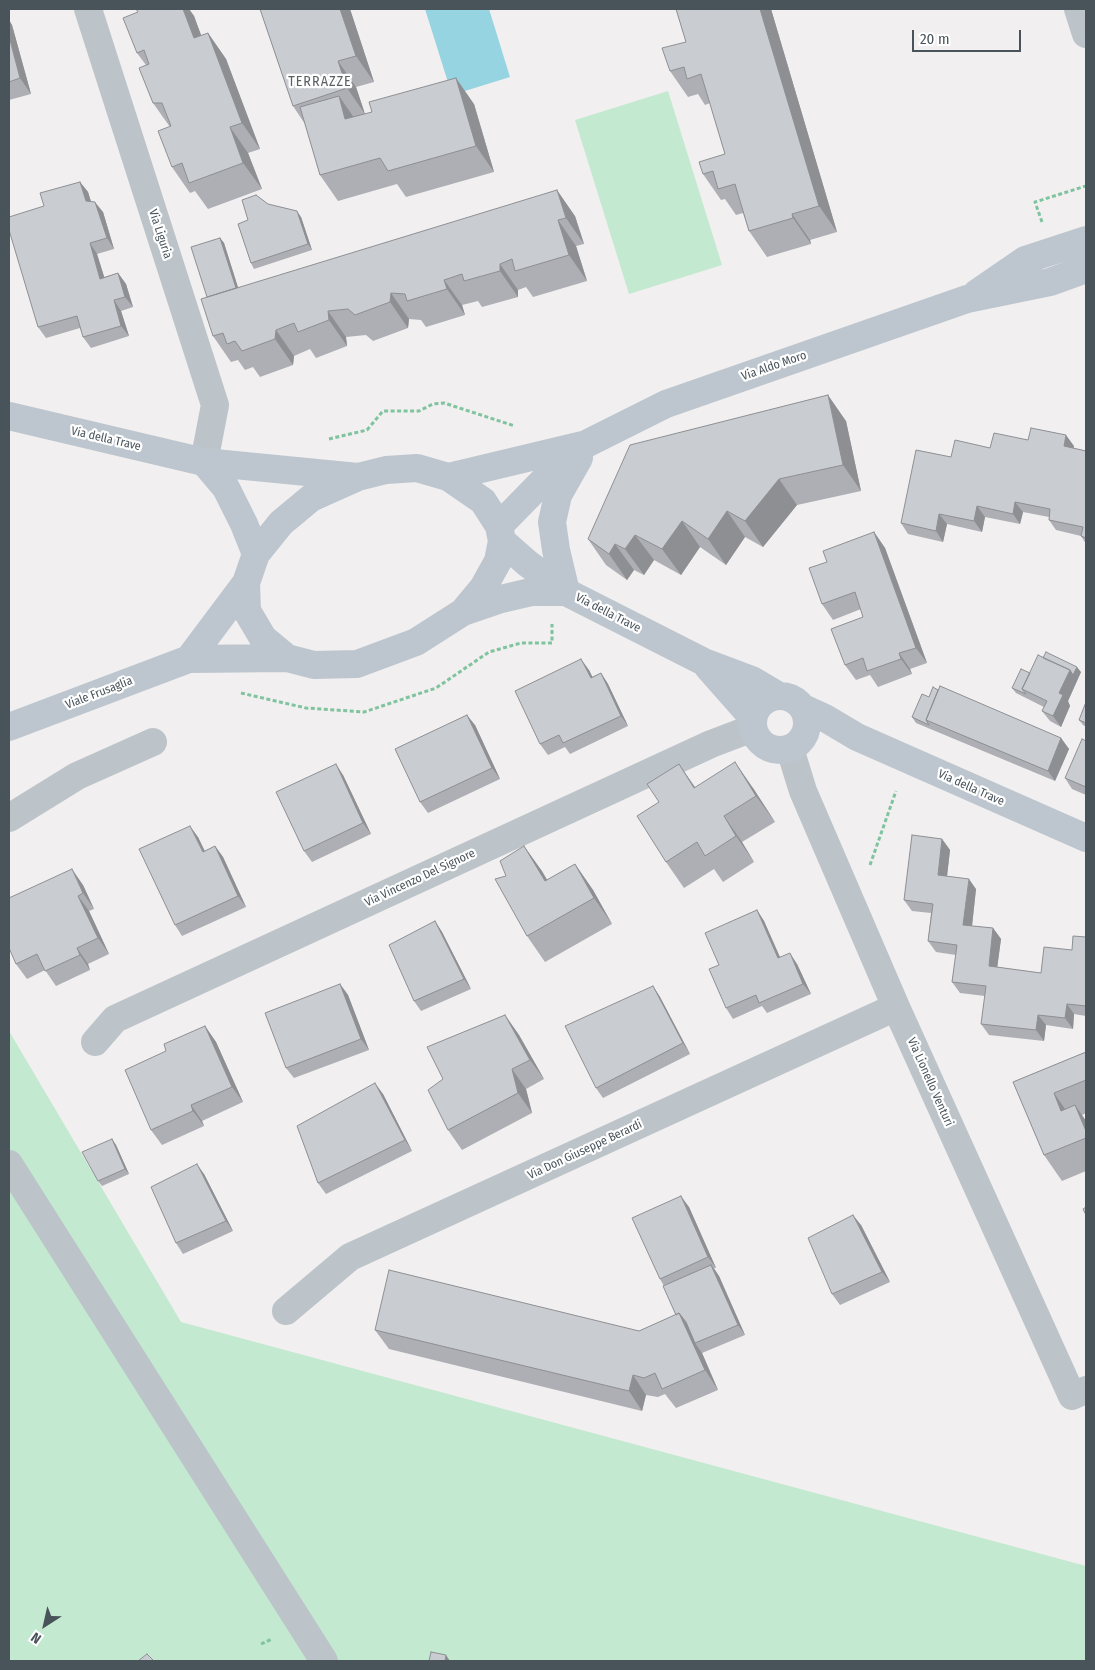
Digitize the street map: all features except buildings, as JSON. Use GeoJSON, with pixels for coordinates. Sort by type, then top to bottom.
{"type":"FeatureCollection","features":[{"type":"Feature","properties":{"kind":"main road","name":"Via Aldo Moro"},"geometry":{"type":"LineString","coordinates":[[967,299],[1025,260],[1086,240]]}},
{"type":"Feature","properties":{"kind":"main road","name":"Via Aldo Moro"},"geometry":{"type":"LineString","coordinates":[[448,477],[586,444],[666,404],[967,299],[1050,282],[1086,269]]}},
{"type":"Feature","properties":{"kind":"main road","name":"Via della Trave"},"geometry":{"type":"LineString","coordinates":[[9,416],[204,462],[358,477]]}},
{"type":"Feature","properties":{"kind":"main road"},"geometry":{"type":"LineString","coordinates":[[566,592],[556,550],[552,522],[558,495],[586,444]]}},
{"type":"Feature","properties":{"kind":"main road","name":"Via Aldo Moro"},"geometry":{"type":"LineString","coordinates":[[500,534],[543,481],[586,444]]}},
{"type":"Feature","properties":{"kind":"main road"},"geometry":{"type":"LineString","coordinates":[[204,462],[226,488],[256,554]]}},
{"type":"Feature","properties":{"kind":"main road","name":"Via della Trave"},"geometry":{"type":"LineString","coordinates":[[566,592],[531,592],[502,599],[463,612],[416,642],[357,664],[314,666],[287,658],[263,638],[247,611],[246,583],[256,554],[281,523],[311,498],[358,477],[386,470],[417,468],[448,477],[483,500],[500,534],[527,563],[566,592],[704,662],[752,680],[779,696],[792,699],[803,708],[857,737],[1086,838]]}},
{"type":"Feature","properties":{"kind":"main road","name":"Via della Trave"},"geometry":{"type":"LineString","coordinates":[[463,612],[483,588],[498,561],[500,534]]}},
{"type":"Feature","properties":{"kind":"main road"},"geometry":{"type":"LineString","coordinates":[[189,660],[246,583]]}},
{"type":"Feature","properties":{"kind":"main road","name":"Viale Frusaglia"},"geometry":{"type":"LineString","coordinates":[[9,727],[189,660],[287,658]]}},
{"type":"Feature","properties":{"kind":"main road","name":"Via della Trave"},"geometry":{"type":"LineString","coordinates":[[704,662],[753,723],[758,739],[766,747],[778,750],[822,738],[857,737]]}},
{"type":"Feature","properties":{"kind":"main road"},"geometry":{"type":"LineString","coordinates":[[753,723],[758,706],[768,699],[779,696]]}},
{"type":"Feature","properties":{"kind":"main road"},"geometry":{"type":"LineString","coordinates":[[795,746],[806,733],[808,720],[803,708]]}},
{"type":"Feature","properties":{"kind":"street","name":"Via Liguria"},"geometry":{"type":"LineString","coordinates":[[88,9],[215,405],[204,462]]}},
{"type":"Feature","properties":{"kind":"street"},"geometry":{"type":"LineString","coordinates":[[1078,9],[1086,34]]}},
{"type":"Feature","properties":{"kind":"street","name":"Via Vincenzo Del Signore"},"geometry":{"type":"LineString","coordinates":[[96,1042],[115,1019],[753,723]]}},
{"type":"Feature","properties":{"kind":"street"},"geometry":{"type":"LineString","coordinates":[[9,818],[77,776],[153,742]]}},
{"type":"Feature","properties":{"kind":"street","name":"Via Lionello Venturi"},"geometry":{"type":"LineString","coordinates":[[795,746],[803,791],[896,1007],[1072,1396],[1086,1390]]}},
{"type":"Feature","properties":{"kind":"street","name":"Via Don Giuseppe Berardi"},"geometry":{"type":"LineString","coordinates":[[286,1311],[350,1257],[896,1007]]}},
{"type":"Feature","properties":{"kind":"street"},"geometry":{"type":"LineString","coordinates":[[9,1164],[324,1661]]}},
{"type":"Feature","properties":{"kind":"path"},"geometry":{"type":"LineString","coordinates":[[1044,227],[1035,202],[1086,186]]}},
{"type":"Feature","properties":{"kind":"path"},"geometry":{"type":"LineString","coordinates":[[320,442],[367,430],[383,411],[419,411],[433,404],[444,403],[524,429]]}},
{"type":"Feature","properties":{"kind":"path"},"geometry":{"type":"LineString","coordinates":[[855,911],[907,759]]}},
{"type":"Feature","properties":{"kind":"green space"},"geometry":{"type":"Polygon","coordinates":[[[668,91],[722,265],[629,294],[575,120],[668,91]]]}},
{"type":"Feature","properties":{"kind":"green space"},"geometry":{"type":"Polygon","coordinates":[[[9,1031],[181,1322],[1086,1566],[1086,1661],[9,1661],[9,1031]]]}},
{"type":"Feature","properties":{"kind":"water"},"geometry":{"type":"Polygon","coordinates":[[[425,9],[489,9],[510,77],[452,95],[425,9]]]}},
{"type":"Feature","properties":{"kind":"district","name":"TERRAZZE"},"geometry":{"type":"Point","coordinates":[320,82]}}]}
